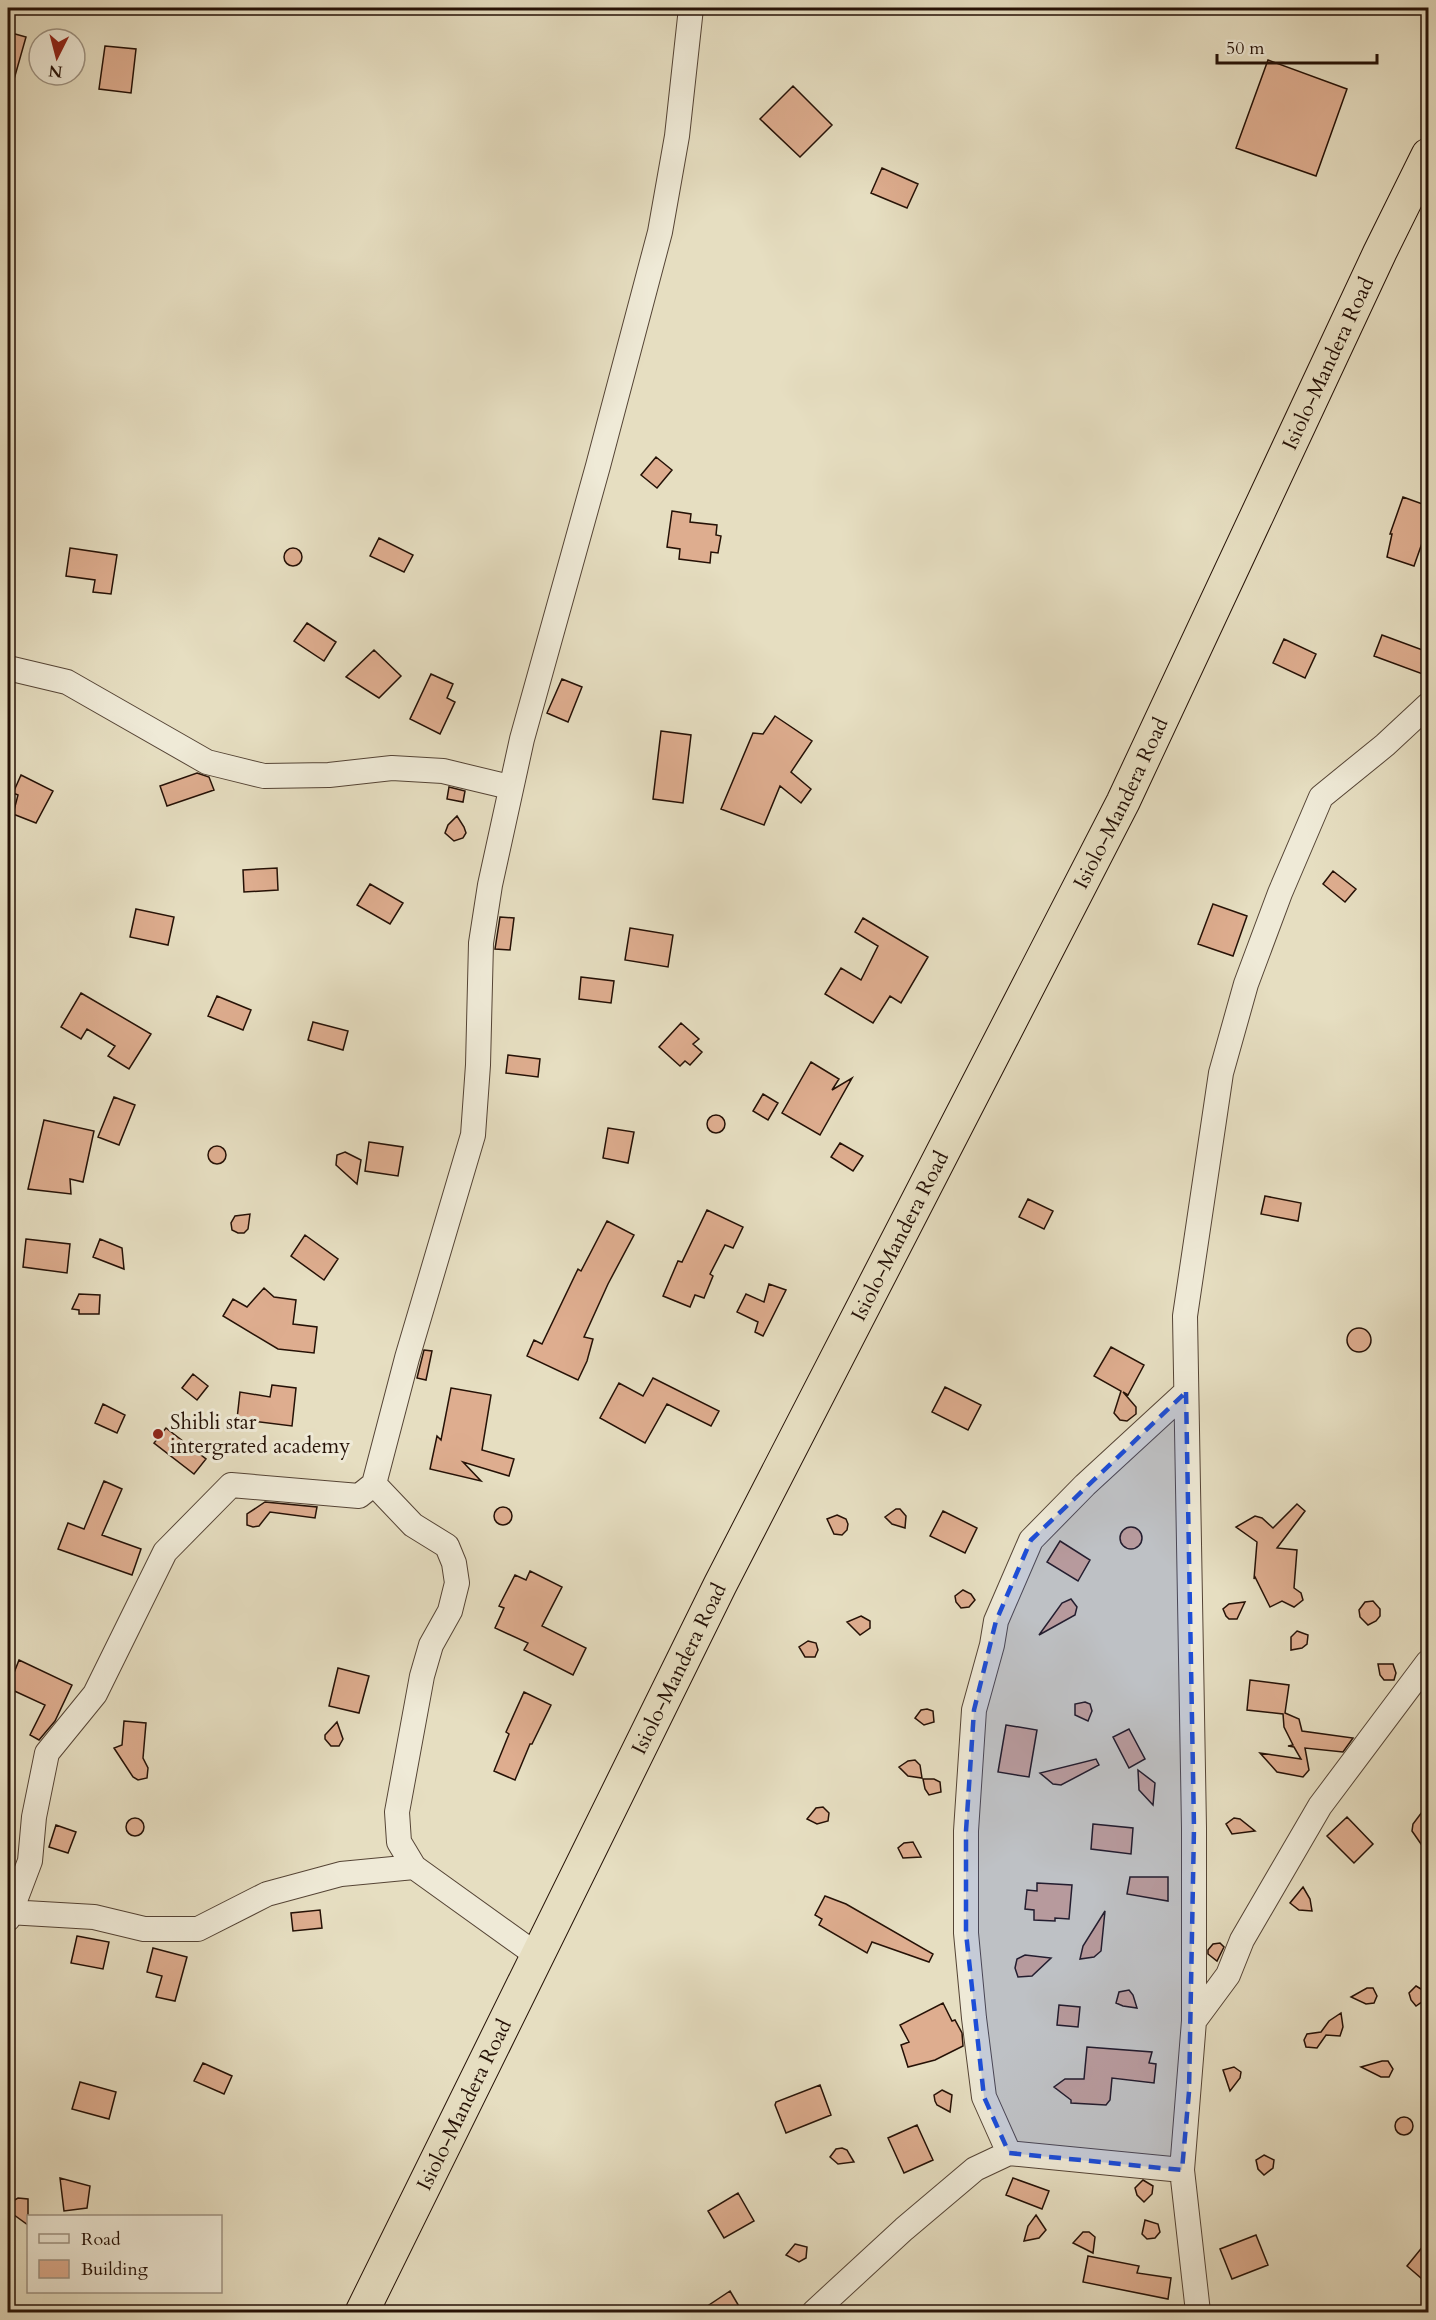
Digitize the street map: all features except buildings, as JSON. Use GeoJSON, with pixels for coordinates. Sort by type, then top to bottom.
{"type":"FeatureCollection","features":[{"type":"Feature","properties":{"kind":"highway","name":"Isiolo-Mandera Road"},"geometry":{"type":"LineString","coordinates":[[363,2313],[720,1585],[1123,802],[1380,252],[1428,155]]}},
{"type":"Feature","properties":{"kind":"street"},"geometry":{"type":"LineString","coordinates":[[414,1867],[341,1874],[267,1894],[198,1929],[144,1929],[94,1917],[9,1915],[30,1861],[34,1817],[47,1753],[95,1694],[165,1552],[231,1485],[359,1496],[374,1484],[407,1358],[473,1135],[478,1065],[481,943],[490,885],[510,787],[660,232],[677,136],[691,8]]}},
{"type":"Feature","properties":{"kind":"street"},"geometry":{"type":"LineString","coordinates":[[8,668],[67,682],[207,762],[264,776],[329,775],[392,768],[442,771],[510,787]]}},
{"type":"Feature","properties":{"kind":"street"},"geometry":{"type":"LineString","coordinates":[[1198,2313],[1182,2170],[1194,2021],[1194,1828],[1185,1316],[1221,1073],[1246,984],[1280,893],[1321,797],[1385,745],[1428,705]]}},
{"type":"Feature","properties":{"kind":"street"},"geometry":{"type":"LineString","coordinates":[[1009,2154],[984,2097],[966,1933],[966,1831],[974,1710],[992,1645],[996,1621],[1031,1540],[1085,1485],[1186,1392]]}},
{"type":"Feature","properties":{"kind":"street"},"geometry":{"type":"LineString","coordinates":[[374,1484],[413,1525],[447,1546],[454,1563],[457,1583],[450,1611],[431,1645],[422,1676],[397,1812],[399,1842],[414,1867],[538,1956]]}},
{"type":"Feature","properties":{"kind":"street"},"geometry":{"type":"LineString","coordinates":[[1194,2021],[1228,1975],[1242,1940],[1320,1806],[1428,1662]]}},
{"type":"Feature","properties":{"kind":"street"},"geometry":{"type":"LineString","coordinates":[[814,2313],[904,2229],[975,2169],[1009,2154],[1182,2170]]}},
{"type":"Feature","properties":{"kind":"highlighted area"},"geometry":{"type":"Polygon","coordinates":[[[1186,1392],[1194,1828],[1189,2092],[1182,2170],[1009,2153],[984,2097],[966,1933],[966,1831],[974,1710],[996,1621],[1031,1540],[1186,1392]]]}},
{"type":"Feature","properties":{"kind":"place","name":"Shibli star intergrated academy"},"geometry":{"type":"Point","coordinates":[158,1434]}}]}
